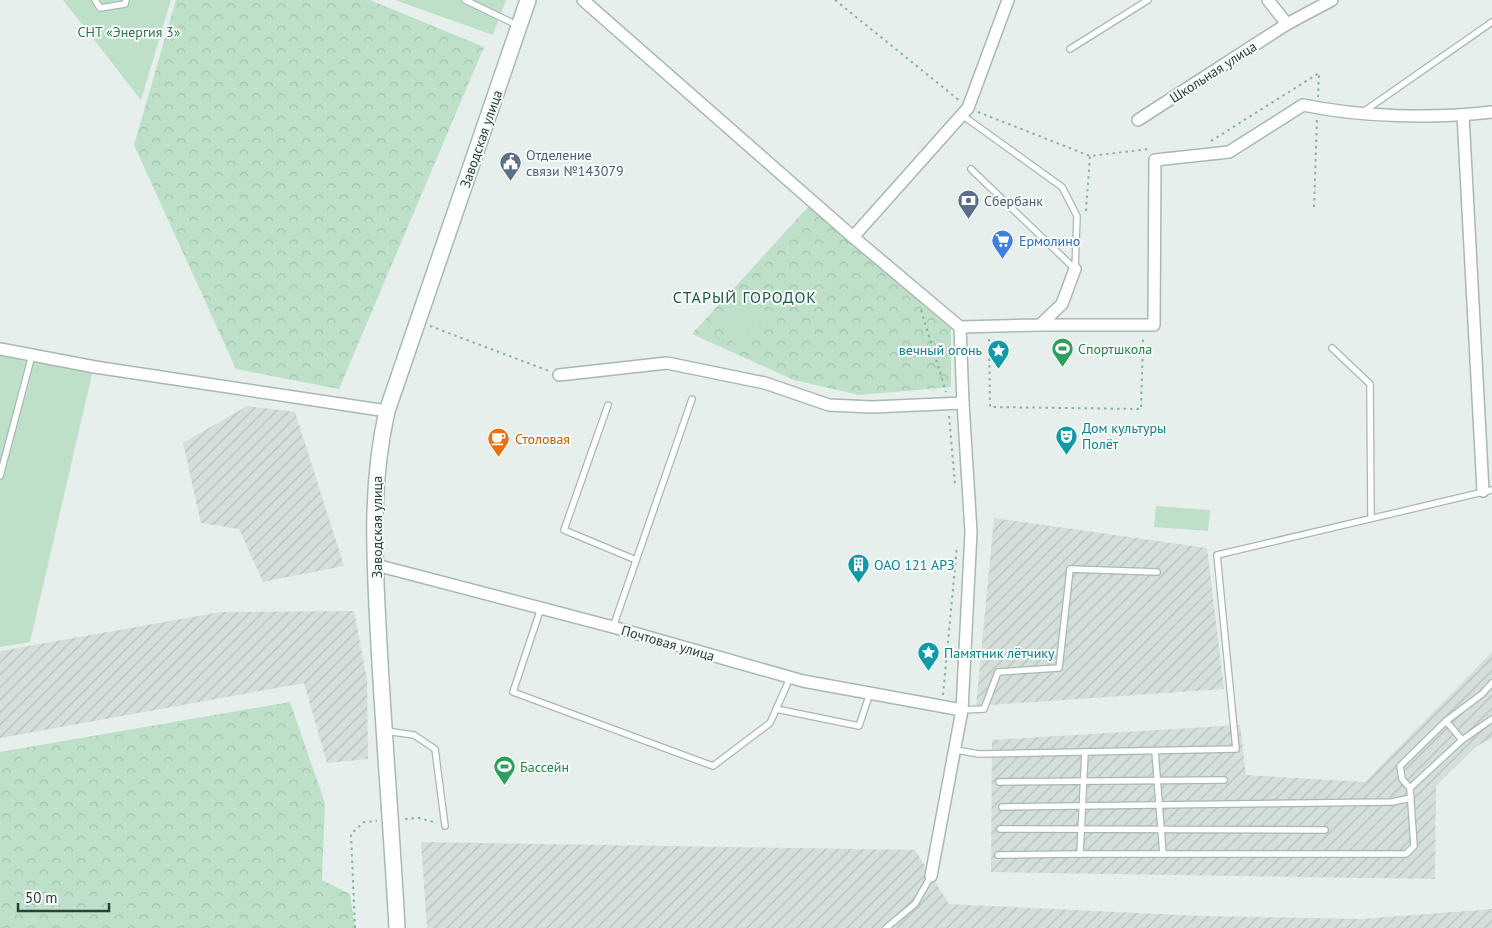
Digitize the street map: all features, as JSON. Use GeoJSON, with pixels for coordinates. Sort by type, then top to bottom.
{"type":"FeatureCollection","features":[{"type":"Feature","properties":{"kind":"main road","name":"Заводская улица"},"geometry":{"type":"LineString","coordinates":[[397,928],[384,730],[374,488],[387,411],[528,0]]}},
{"type":"Feature","properties":{"kind":"street"},"geometry":{"type":"LineString","coordinates":[[583,0],[853,237],[960,327],[1154,325],[1155,160],[1229,152],[1303,105],[1340,113],[1463,115],[1492,112]]}},
{"type":"Feature","properties":{"kind":"street"},"geometry":{"type":"LineString","coordinates":[[853,237],[965,112],[1008,0]]}},
{"type":"Feature","properties":{"kind":"street"},"geometry":{"type":"LineString","coordinates":[[1268,0],[1287,24]]}},
{"type":"Feature","properties":{"kind":"street","name":"Школьная улица"},"geometry":{"type":"LineString","coordinates":[[1138,120],[1287,24],[1332,0]]}},
{"type":"Feature","properties":{"kind":"street"},"geometry":{"type":"LineString","coordinates":[[1463,115],[1488,490]]}},
{"type":"Feature","properties":{"kind":"street"},"geometry":{"type":"LineString","coordinates":[[1040,325],[1062,304],[1075,269]]}},
{"type":"Feature","properties":{"kind":"street"},"geometry":{"type":"LineString","coordinates":[[931,876],[962,710],[972,532],[962,403],[960,327]]}},
{"type":"Feature","properties":{"kind":"street"},"geometry":{"type":"LineString","coordinates":[[0,349],[95,367],[387,411]]}},
{"type":"Feature","properties":{"kind":"street"},"geometry":{"type":"LineString","coordinates":[[558,375],[667,363],[765,383],[829,405],[872,407],[962,403]]}},
{"type":"Feature","properties":{"kind":"street","name":"Почтовая улица"},"geometry":{"type":"LineString","coordinates":[[376,565],[613,627],[790,678],[962,710]]}},
{"type":"Feature","properties":{"kind":"lane"},"geometry":{"type":"LineString","coordinates":[[95,0],[100,8],[125,4],[126,0]]}},
{"type":"Feature","properties":{"kind":"lane"},"geometry":{"type":"LineString","coordinates":[[465,0],[520,26]]}},
{"type":"Feature","properties":{"kind":"lane"},"geometry":{"type":"LineString","coordinates":[[1070,49],[1148,0]]}},
{"type":"Feature","properties":{"kind":"lane"},"geometry":{"type":"LineString","coordinates":[[1361,113],[1492,22]]}},
{"type":"Feature","properties":{"kind":"lane"},"geometry":{"type":"LineString","coordinates":[[965,112],[1062,187],[1077,216],[1075,269]]}},
{"type":"Feature","properties":{"kind":"lane"},"geometry":{"type":"LineString","coordinates":[[971,169],[1075,269]]}},
{"type":"Feature","properties":{"kind":"lane"},"geometry":{"type":"LineString","coordinates":[[1332,348],[1370,384],[1371,518]]}},
{"type":"Feature","properties":{"kind":"lane"},"geometry":{"type":"LineString","coordinates":[[0,476],[32,355]]}},
{"type":"Feature","properties":{"kind":"lane"},"geometry":{"type":"LineString","coordinates":[[613,627],[692,399]]}},
{"type":"Feature","properties":{"kind":"lane"},"geometry":{"type":"LineString","coordinates":[[608,405],[564,530],[636,560]]}},
{"type":"Feature","properties":{"kind":"lane"},"geometry":{"type":"LineString","coordinates":[[956,750],[979,754],[1236,749],[1217,555],[1488,490]]}},
{"type":"Feature","properties":{"kind":"lane"},"geometry":{"type":"LineString","coordinates":[[962,710],[984,709],[998,672],[1059,668],[1070,570],[1156,572]]}},
{"type":"Feature","properties":{"kind":"lane"},"geometry":{"type":"LineString","coordinates":[[541,608],[512,692],[712,766],[770,722],[790,678]]}},
{"type":"Feature","properties":{"kind":"lane"},"geometry":{"type":"LineString","coordinates":[[998,855],[1406,854],[1414,846],[1411,798],[1410,788],[1402,779],[1400,766],[1446,721],[1482,694],[1492,683]]}},
{"type":"Feature","properties":{"kind":"lane"},"geometry":{"type":"LineString","coordinates":[[776,709],[859,726],[870,693]]}},
{"type":"Feature","properties":{"kind":"lane"},"geometry":{"type":"LineString","coordinates":[[1410,788],[1462,740],[1492,718]]}},
{"type":"Feature","properties":{"kind":"lane"},"geometry":{"type":"LineString","coordinates":[[1446,721],[1462,740]]}},
{"type":"Feature","properties":{"kind":"lane"},"geometry":{"type":"LineString","coordinates":[[384,730],[414,735],[435,749],[445,826]]}},
{"type":"Feature","properties":{"kind":"lane"},"geometry":{"type":"LineString","coordinates":[[1155,751],[1163,854]]}},
{"type":"Feature","properties":{"kind":"lane"},"geometry":{"type":"LineString","coordinates":[[1080,854],[1085,752]]}},
{"type":"Feature","properties":{"kind":"lane"},"geometry":{"type":"LineString","coordinates":[[999,782],[1224,780]]}},
{"type":"Feature","properties":{"kind":"lane"},"geometry":{"type":"LineString","coordinates":[[1002,807],[1392,802],[1411,798]]}},
{"type":"Feature","properties":{"kind":"lane"},"geometry":{"type":"LineString","coordinates":[[1000,829],[1325,830]]}},
{"type":"Feature","properties":{"kind":"lane"},"geometry":{"type":"LineString","coordinates":[[886,928],[915,904],[931,876]]}},
{"type":"Feature","properties":{"kind":"path"},"geometry":{"type":"LineString","coordinates":[[835,0],[965,112],[1090,156],[1151,149]]}},
{"type":"Feature","properties":{"kind":"path"},"geometry":{"type":"LineString","coordinates":[[1205,145],[1319,72],[1314,207]]}},
{"type":"Feature","properties":{"kind":"path"},"geometry":{"type":"LineString","coordinates":[[914,289],[948,404],[956,491]]}},
{"type":"Feature","properties":{"kind":"path"},"geometry":{"type":"LineString","coordinates":[[418,322],[558,375]]}},
{"type":"Feature","properties":{"kind":"path"},"geometry":{"type":"LineString","coordinates":[[988,326],[990,407],[1141,409],[1143,325]]}},
{"type":"Feature","properties":{"kind":"path"},"geometry":{"type":"LineString","coordinates":[[942,706],[958,540]]}},
{"type":"Feature","properties":{"kind":"path"},"geometry":{"type":"LineString","coordinates":[[355,928],[351,834],[364,822],[419,818],[445,826]]}},
{"type":"Feature","properties":{"kind":"shaded area"},"geometry":{"type":"Polygon","coordinates":[[[247,406],[295,412],[344,566],[263,582],[239,529],[201,523],[183,443],[247,406]]]}},
{"type":"Feature","properties":{"kind":"shaded area"},"geometry":{"type":"Polygon","coordinates":[[[994,518],[1207,548],[1224,689],[976,706],[994,518]]]}},
{"type":"Feature","properties":{"kind":"shaded area"},"geometry":{"type":"Polygon","coordinates":[[[354,611],[367,680],[368,759],[327,763],[304,683],[0,738],[0,651],[221,612],[354,611]]]}},
{"type":"Feature","properties":{"kind":"shaded area"},"geometry":{"type":"Polygon","coordinates":[[[1492,652],[1492,738],[1477,746],[1436,786],[1435,879],[991,872],[992,740],[1240,725],[1246,775],[1365,782],[1492,652]]]}},
{"type":"Feature","properties":{"kind":"shaded area"},"geometry":{"type":"Polygon","coordinates":[[[421,842],[915,850],[949,904],[1202,916],[1361,919],[1492,909],[1492,928],[427,928],[421,842]]]}},
{"type":"Feature","properties":{"kind":"green space","name":"СНТ «Энергия 3»"},"geometry":{"type":"Polygon","coordinates":[[[63,0],[171,0],[141,100],[63,0]]]}},
{"type":"Feature","properties":{"kind":"green space"},"geometry":{"type":"Polygon","coordinates":[[[176,0],[370,0],[484,47],[339,389],[236,369],[134,145],[176,0]]]}},
{"type":"Feature","properties":{"kind":"green space"},"geometry":{"type":"Polygon","coordinates":[[[395,0],[506,0],[493,35],[395,0]]]}},
{"type":"Feature","properties":{"kind":"green space"},"geometry":{"type":"Polygon","coordinates":[[[808,207],[951,328],[951,387],[859,395],[794,380],[692,334],[808,207]]]}},
{"type":"Feature","properties":{"kind":"green space"},"geometry":{"type":"Polygon","coordinates":[[[750,296],[768,313],[736,345],[719,328],[750,296]]]}},
{"type":"Feature","properties":{"kind":"green space"},"geometry":{"type":"Polygon","coordinates":[[[0,352],[93,370],[30,642],[0,647],[0,352]]]}},
{"type":"Feature","properties":{"kind":"green space"},"geometry":{"type":"Polygon","coordinates":[[[1156,506],[1210,510],[1208,531],[1154,527],[1156,506]]]}},
{"type":"Feature","properties":{"kind":"green space"},"geometry":{"type":"Polygon","coordinates":[[[290,702],[325,803],[322,880],[350,894],[355,928],[0,928],[0,752],[290,702]]]}},
{"type":"Feature","properties":{"kind":"place","name":"Отделение связи №143079"},"geometry":{"type":"Point","coordinates":[510,182]}},
{"type":"Feature","properties":{"kind":"place","name":"Сбербанк"},"geometry":{"type":"Point","coordinates":[968,220]}},
{"type":"Feature","properties":{"kind":"place","name":"Ермолино"},"geometry":{"type":"Point","coordinates":[1003,260]}},
{"type":"Feature","properties":{"kind":"place","name":"Спортшкола"},"geometry":{"type":"Point","coordinates":[1062,368]}},
{"type":"Feature","properties":{"kind":"place","name":"вечный огонь"},"geometry":{"type":"Point","coordinates":[998,369]}},
{"type":"Feature","properties":{"kind":"place","name":"Дом культуры Полёт"},"geometry":{"type":"Point","coordinates":[1066,455]}},
{"type":"Feature","properties":{"kind":"place","name":"Столовая"},"geometry":{"type":"Point","coordinates":[499,458]}},
{"type":"Feature","properties":{"kind":"place","name":"OAO 121 АРЗ"},"geometry":{"type":"Point","coordinates":[858,584]}},
{"type":"Feature","properties":{"kind":"place","name":"Памятник лётчику"},"geometry":{"type":"Point","coordinates":[928,672]}},
{"type":"Feature","properties":{"kind":"place","name":"Бассейн"},"geometry":{"type":"Point","coordinates":[504,786]}},
{"type":"Feature","properties":{"kind":"district","name":"СТАРЫЙ ГОРОДОК"},"geometry":{"type":"Point","coordinates":[745,297]}}]}
